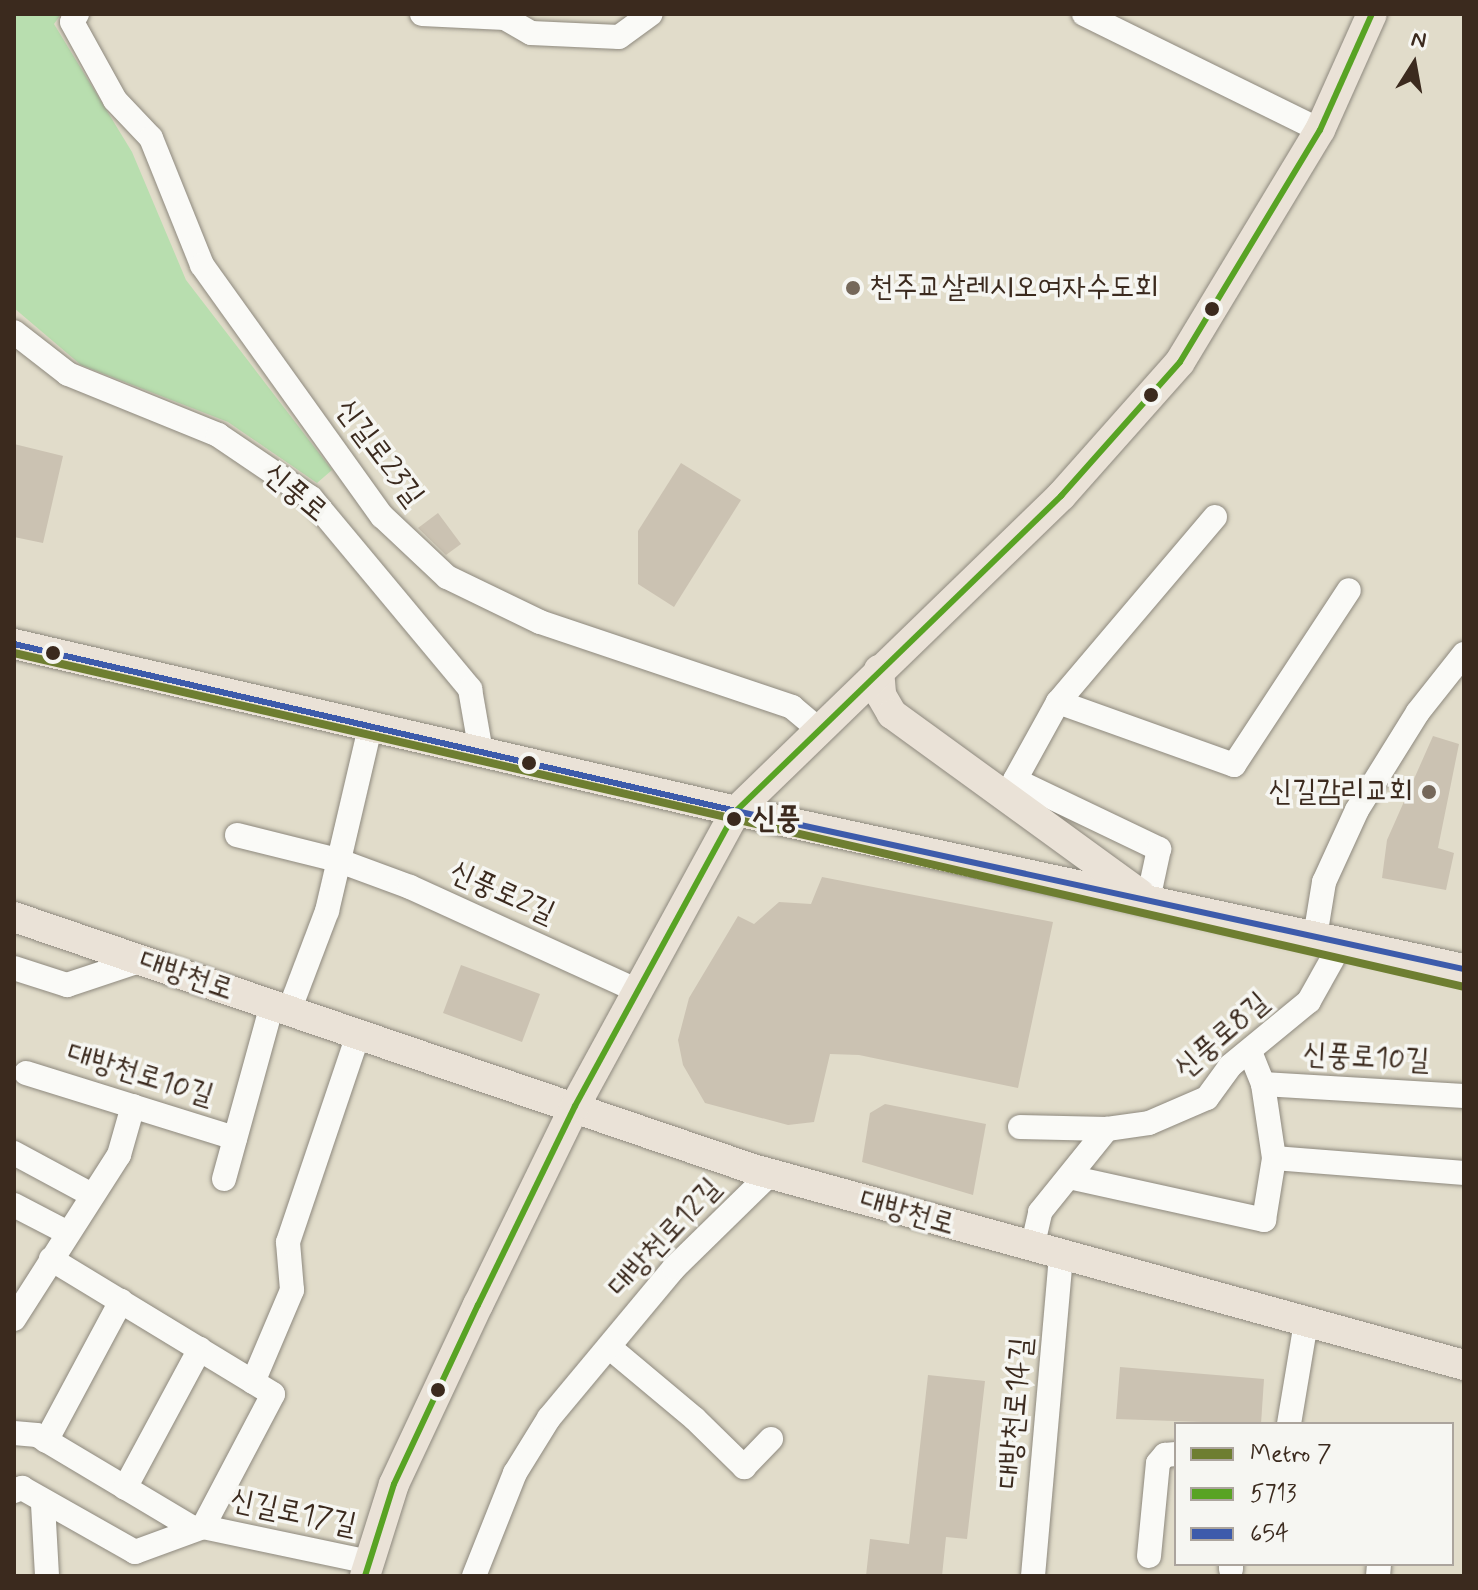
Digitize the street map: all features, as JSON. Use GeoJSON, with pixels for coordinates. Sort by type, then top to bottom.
{"type":"FeatureCollection","features":[{"type":"Feature","properties":{"kind":"main road"},"geometry":{"type":"LineString","coordinates":[[367,1569],[417,1431],[575,1106],[736,811],[1070,487],[1172,372],[1320,130],[1372,14]]}},
{"type":"Feature","properties":{"kind":"main road"},"geometry":{"type":"LineString","coordinates":[[14,644],[736,811],[1464,969]]}},
{"type":"Feature","properties":{"kind":"main road"},"geometry":{"type":"LineString","coordinates":[[879,670],[881,695],[892,714],[1148,900]]}},
{"type":"Feature","properties":{"kind":"main road","name":"대방천로"},"geometry":{"type":"LineString","coordinates":[[14,917],[770,1174],[1464,1365]]}},
{"type":"Feature","properties":{"kind":"street","name":"신길로23길"},"geometry":{"type":"LineString","coordinates":[[77,14],[72,22],[115,100],[151,138],[202,265],[382,516],[447,577],[540,622],[792,707],[818,729]]}},
{"type":"Feature","properties":{"kind":"street"},"geometry":{"type":"LineString","coordinates":[[422,14],[505,18],[531,33],[619,37],[651,14]]}},
{"type":"Feature","properties":{"kind":"street"},"geometry":{"type":"LineString","coordinates":[[1084,14],[1320,130]]}},
{"type":"Feature","properties":{"kind":"street","name":"신풍로"},"geometry":{"type":"LineString","coordinates":[[14,332],[68,374],[218,435],[311,498],[470,689],[481,752]]}},
{"type":"Feature","properties":{"kind":"street"},"geometry":{"type":"LineString","coordinates":[[1148,900],[1159,849],[1015,780],[1058,702],[1215,517]]}},
{"type":"Feature","properties":{"kind":"street"},"geometry":{"type":"LineString","coordinates":[[1058,702],[1234,765],[1349,590]]}},
{"type":"Feature","properties":{"kind":"street","name":"신풍로8길"},"geometry":{"type":"LineString","coordinates":[[1020,1127],[1071,1131],[1149,1123],[1207,1098],[1230,1066],[1309,1001],[1328,939],[1324,882],[1357,810],[1418,712],[1464,654]]}},
{"type":"Feature","properties":{"kind":"street"},"geometry":{"type":"LineString","coordinates":[[281,1008],[327,911],[370,727]]}},
{"type":"Feature","properties":{"kind":"street","name":"신풍로2길"},"geometry":{"type":"LineString","coordinates":[[237,835],[337,860],[410,887],[638,991]]}},
{"type":"Feature","properties":{"kind":"street"},"geometry":{"type":"LineString","coordinates":[[14,968],[67,985],[142,960]]}},
{"type":"Feature","properties":{"kind":"street","name":"대방천로10길"},"geometry":{"type":"LineString","coordinates":[[224,1179],[235,1138],[281,1008]]}},
{"type":"Feature","properties":{"kind":"street"},"geometry":{"type":"LineString","coordinates":[[51,1259],[253,1382],[292,1290],[288,1242],[358,1035]]}},
{"type":"Feature","properties":{"kind":"street"},"geometry":{"type":"LineString","coordinates":[[1076,1168],[1264,1220],[1274,1158],[1263,1084],[1250,1051]]}},
{"type":"Feature","properties":{"kind":"street","name":"대방천로10길"},"geometry":{"type":"LineString","coordinates":[[26,1073],[235,1138]]}},
{"type":"Feature","properties":{"kind":"street","name":"신풍로10길"},"geometry":{"type":"LineString","coordinates":[[1263,1084],[1464,1096]]}},
{"type":"Feature","properties":{"kind":"street"},"geometry":{"type":"LineString","coordinates":[[14,1319],[119,1155],[133,1106]]}},
{"type":"Feature","properties":{"kind":"street"},"geometry":{"type":"LineString","coordinates":[[1032,1248],[1040,1212],[1107,1129]]}},
{"type":"Feature","properties":{"kind":"street"},"geometry":{"type":"LineString","coordinates":[[1071,1131],[1079,1141],[1076,1168]]}},
{"type":"Feature","properties":{"kind":"street"},"geometry":{"type":"LineString","coordinates":[[14,1153],[92,1195]]}},
{"type":"Feature","properties":{"kind":"street"},"geometry":{"type":"LineString","coordinates":[[1274,1158],[1464,1173]]}},
{"type":"Feature","properties":{"kind":"street","name":"대방천로12길"},"geometry":{"type":"LineString","coordinates":[[474,1576],[515,1473],[549,1418],[674,1268],[770,1174]]}},
{"type":"Feature","properties":{"kind":"street"},"geometry":{"type":"LineString","coordinates":[[14,1205],[68,1233]]}},
{"type":"Feature","properties":{"kind":"street","name":"대방천로14길"},"geometry":{"type":"LineString","coordinates":[[1033,1576],[1061,1256]]}},
{"type":"Feature","properties":{"kind":"street"},"geometry":{"type":"LineString","coordinates":[[46,1441],[121,1301]]}},
{"type":"Feature","properties":{"kind":"street"},"geometry":{"type":"LineString","coordinates":[[1289,1422],[1306,1322]]}},
{"type":"Feature","properties":{"kind":"street"},"geometry":{"type":"LineString","coordinates":[[609,1347],[695,1419],[744,1467],[771,1439]]}},
{"type":"Feature","properties":{"kind":"street"},"geometry":{"type":"LineString","coordinates":[[125,1488],[200,1349]]}},
{"type":"Feature","properties":{"kind":"street","name":"신길로17길"},"geometry":{"type":"LineString","coordinates":[[14,1491],[22,1488],[43,1504],[135,1552],[203,1527],[273,1394],[253,1382]]}},
{"type":"Feature","properties":{"kind":"street","name":"신길로17길"},"geometry":{"type":"LineString","coordinates":[[14,1433],[46,1441],[193,1528],[203,1527],[367,1569]]}},
{"type":"Feature","properties":{"kind":"street"},"geometry":{"type":"LineString","coordinates":[[1149,1556],[1158,1463],[1165,1455],[1174,1454]]}},
{"type":"Feature","properties":{"kind":"street"},"geometry":{"type":"LineString","coordinates":[[43,1504],[47,1576]]}},
{"type":"Feature","properties":{"kind":"green space"},"geometry":{"type":"Polygon","coordinates":[[[14,14],[61,14],[54,24],[132,152],[186,280],[332,470],[317,483],[228,422],[81,365],[14,308],[14,14]]]}},
{"type":"Feature","properties":{"kind":"building"},"geometry":{"type":"Polygon","coordinates":[[[14,444],[63,456],[43,543],[14,537],[14,444]]]}},
{"type":"Feature","properties":{"kind":"building"},"geometry":{"type":"Polygon","coordinates":[[[681,463],[741,500],[674,607],[638,584],[638,531],[681,463]]]}},
{"type":"Feature","properties":{"kind":"building"},"geometry":{"type":"Polygon","coordinates":[[[438,513],[461,544],[446,555],[418,528],[438,513]]]}},
{"type":"Feature","properties":{"kind":"building","name":"신길감리교회"},"geometry":{"type":"Polygon","coordinates":[[[1433,736],[1459,744],[1438,848],[1454,853],[1446,890],[1382,878],[1387,840],[1433,736]]]}},
{"type":"Feature","properties":{"kind":"building"},"geometry":{"type":"Polygon","coordinates":[[[822,877],[1053,922],[1018,1088],[859,1055],[830,1054],[814,1122],[788,1125],[705,1103],[683,1065],[678,1040],[689,998],[738,916],[754,924],[779,902],[811,904],[822,877]]]}},
{"type":"Feature","properties":{"kind":"building"},"geometry":{"type":"Polygon","coordinates":[[[461,965],[540,994],[522,1042],[443,1013],[461,965]]]}},
{"type":"Feature","properties":{"kind":"building"},"geometry":{"type":"Polygon","coordinates":[[[885,1104],[986,1124],[973,1195],[862,1162],[870,1113],[885,1104]]]}},
{"type":"Feature","properties":{"kind":"building"},"geometry":{"type":"Polygon","coordinates":[[[1120,1367],[1264,1379],[1261,1422],[1116,1419],[1120,1367]]]}},
{"type":"Feature","properties":{"kind":"building"},"geometry":{"type":"Polygon","coordinates":[[[928,1375],[985,1381],[967,1539],[946,1537],[942,1576],[866,1576],[870,1539],[909,1544],[928,1375]]]}},
{"type":"Feature","properties":{"kind":"metro line","name":"7"},"geometry":{"type":"LineString","coordinates":[[14,653],[1464,987]]}},
{"type":"Feature","properties":{"kind":"transit line","name":"5713"},"geometry":{"type":"LineString","coordinates":[[365,1576],[394,1484],[478,1305],[575,1106],[736,811],[1061,496],[1180,362],[1320,130],[1372,14]]}},
{"type":"Feature","properties":{"kind":"transit line","name":"654"},"geometry":{"type":"LineString","coordinates":[[14,644],[736,811],[1464,969]]}},
{"type":"Feature","properties":{"kind":"place","name":"천주교살레시오여자수도회"},"geometry":{"type":"Point","coordinates":[853,288]}},
{"type":"Feature","properties":{"kind":"place","name":"신길감리교회"},"geometry":{"type":"Point","coordinates":[1429,792]}},
{"type":"Feature","properties":{"kind":"place","name":"신풍"},"geometry":{"type":"Point","coordinates":[734,819]}}]}
